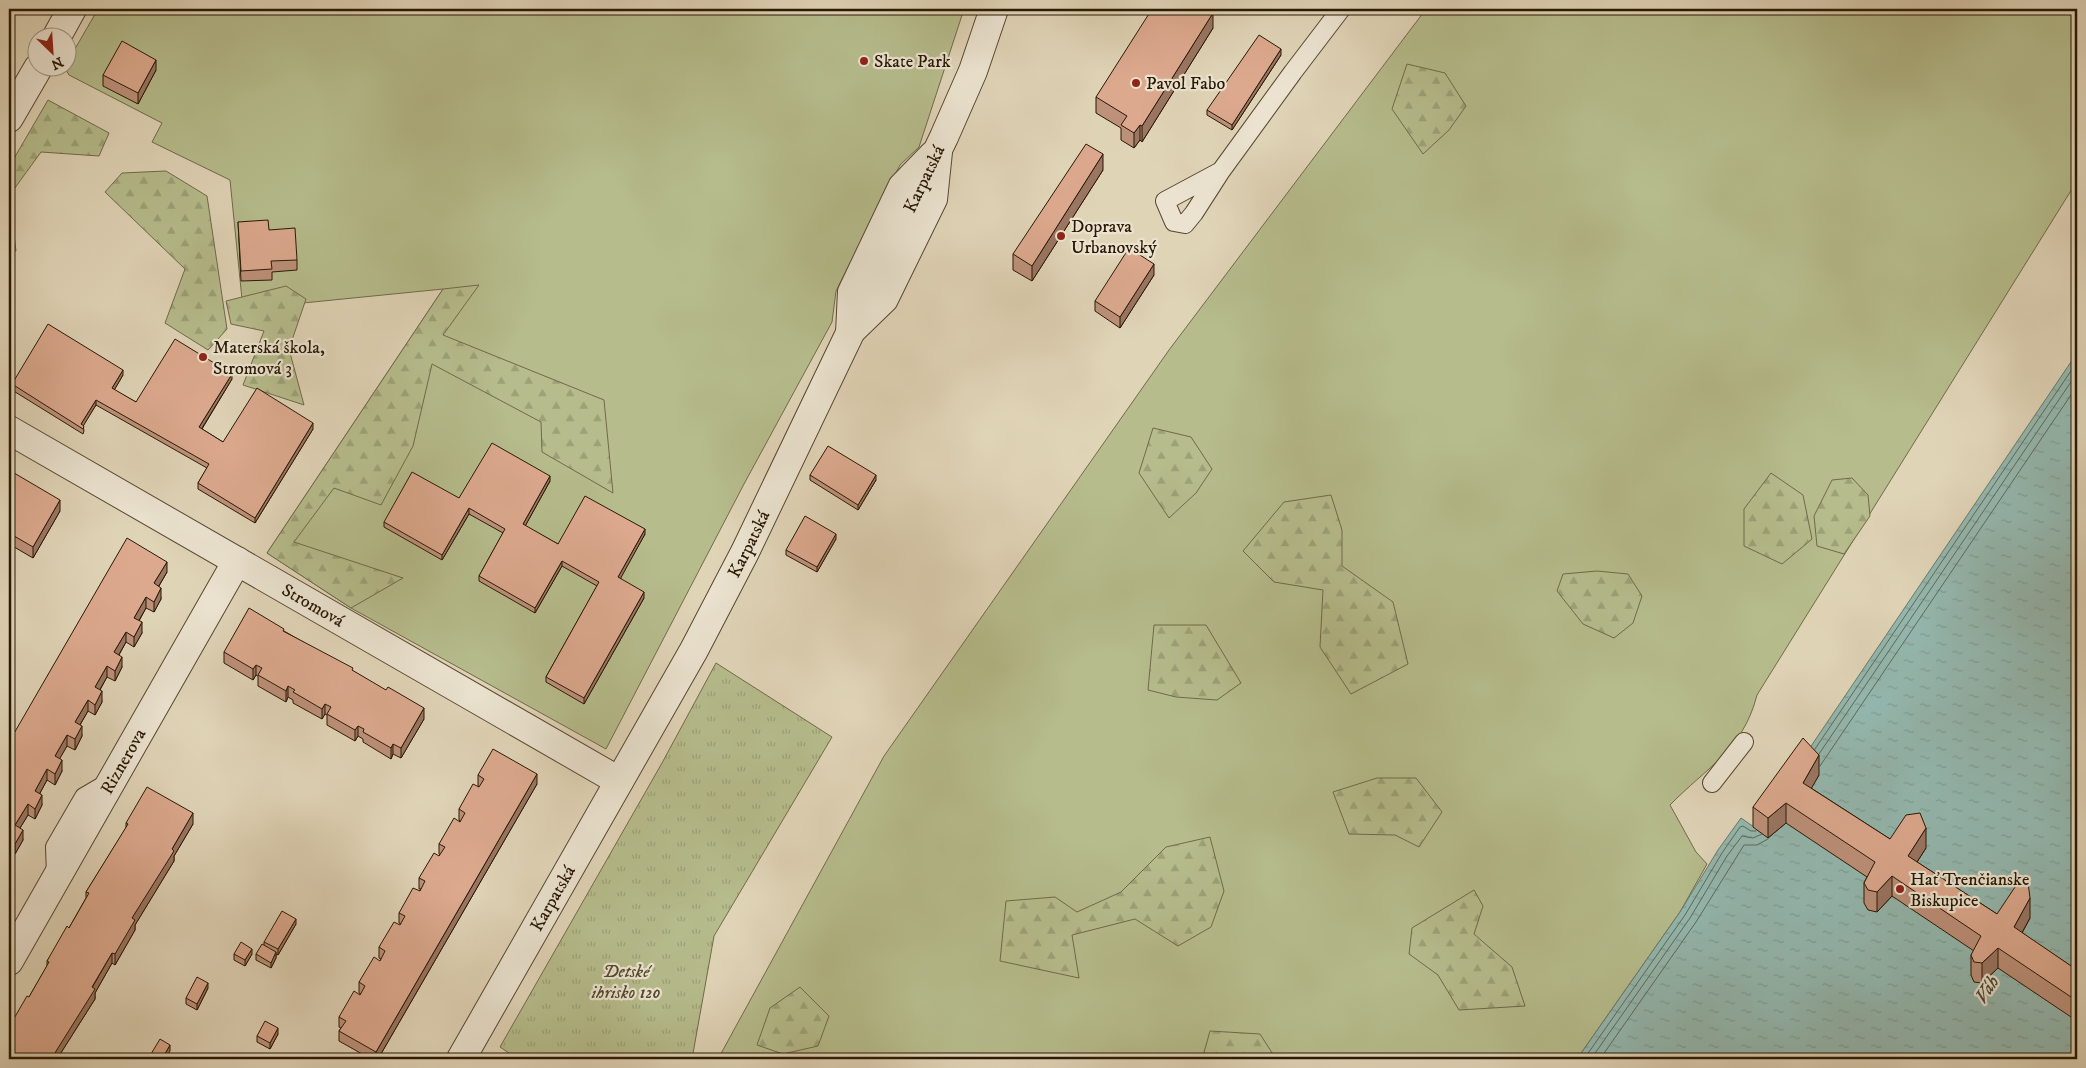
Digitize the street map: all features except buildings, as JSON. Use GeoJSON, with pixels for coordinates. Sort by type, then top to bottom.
{"type":"FeatureCollection","features":[{"type":"Feature","properties":{"kind":"street"},"geometry":{"type":"LineString","coordinates":[[62,28],[72,9]]}},
{"type":"Feature","properties":{"kind":"street","name":"Karpatská"},"geometry":{"type":"LineString","coordinates":[[461,1059],[694,650],[745,552],[944,137],[973,72],[994,9]]}},
{"type":"Feature","properties":{"kind":"street"},"geometry":{"type":"LineString","coordinates":[[9,118],[32,78]]}},
{"type":"Feature","properties":{"kind":"street","name":"Stromová"},"geometry":{"type":"LineString","coordinates":[[9,430],[619,781]]}},
{"type":"Feature","properties":{"kind":"street","name":"Riznerova"},"geometry":{"type":"LineString","coordinates":[[9,961],[237,561]]}},
{"type":"Feature","properties":{"kind":"lane"},"geometry":{"type":"LineString","coordinates":[[1221,171],[1341,9]]}},
{"type":"Feature","properties":{"kind":"lane"},"geometry":{"type":"LineString","coordinates":[[1712,783],[1744,742]]}},
{"type":"Feature","properties":{"kind":"green space"},"geometry":{"type":"Polygon","coordinates":[[[98,9],[964,9],[919,147],[900,165],[836,291],[832,322],[744,484],[606,749],[351,608],[267,553],[443,289],[243,309],[230,180],[152,142],[162,123],[75,78],[78,78],[78,44],[98,9]]]}},
{"type":"Feature","properties":{"kind":"green space"},"geometry":{"type":"Polygon","coordinates":[[[1426,9],[2077,9],[2077,181],[1757,695],[1743,730],[1722,756],[1670,805],[1696,852],[1707,864],[1680,912],[1577,1059],[718,1059],[884,756],[1169,350],[1426,9]]]}},
{"type":"Feature","properties":{"kind":"green space"},"geometry":{"type":"Polygon","coordinates":[[[1407,64],[1445,73],[1466,106],[1449,130],[1423,154],[1392,109],[1407,64]]]}},
{"type":"Feature","properties":{"kind":"green space"},"geometry":{"type":"Polygon","coordinates":[[[48,100],[109,133],[99,156],[41,152],[9,196],[9,167],[48,100]]]}},
{"type":"Feature","properties":{"kind":"green space"},"geometry":{"type":"Polygon","coordinates":[[[166,171],[207,196],[227,329],[208,350],[165,323],[185,269],[105,192],[122,173],[166,171]]]}},
{"type":"Feature","properties":{"kind":"green space"},"geometry":{"type":"Polygon","coordinates":[[[9,196],[16,251],[9,251],[9,196]]]}},
{"type":"Feature","properties":{"kind":"green space"},"geometry":{"type":"Polygon","coordinates":[[[479,285],[443,335],[604,400],[613,493],[542,452],[541,422],[432,364],[413,446],[381,505],[334,488],[294,542],[403,578],[351,608],[267,553],[443,289],[479,285]]]}},
{"type":"Feature","properties":{"kind":"green space"},"geometry":{"type":"Polygon","coordinates":[[[286,286],[306,299],[289,349],[304,405],[243,385],[264,331],[231,324],[226,301],[286,286]]]}},
{"type":"Feature","properties":{"kind":"green space"},"geometry":{"type":"Polygon","coordinates":[[[1153,428],[1191,437],[1212,469],[1196,493],[1169,518],[1139,473],[1153,428]]]}},
{"type":"Feature","properties":{"kind":"green space"},"geometry":{"type":"Polygon","coordinates":[[[1771,473],[1803,495],[1812,539],[1782,564],[1744,546],[1744,509],[1771,473]]]}},
{"type":"Feature","properties":{"kind":"green space"},"geometry":{"type":"Polygon","coordinates":[[[1852,478],[1868,495],[1870,516],[1844,554],[1817,546],[1814,516],[1832,480],[1852,478]]]}},
{"type":"Feature","properties":{"kind":"green space"},"geometry":{"type":"Polygon","coordinates":[[[1331,495],[1342,530],[1342,566],[1393,602],[1408,664],[1351,694],[1320,647],[1323,590],[1274,582],[1243,551],[1284,502],[1331,495]]]}},
{"type":"Feature","properties":{"kind":"green space"},"geometry":{"type":"Polygon","coordinates":[[[1597,571],[1628,574],[1642,596],[1633,623],[1614,638],[1583,624],[1557,591],[1563,574],[1597,571]]]}},
{"type":"Feature","properties":{"kind":"green space"},"geometry":{"type":"Polygon","coordinates":[[[1154,625],[1206,625],[1241,683],[1217,700],[1176,697],[1148,690],[1154,625]]]}},
{"type":"Feature","properties":{"kind":"green space","name":"Detské ihrisko 120"},"geometry":{"type":"Polygon","coordinates":[[[716,663],[832,737],[714,936],[692,1059],[505,1059],[509,1053],[500,1047],[662,763],[716,663]]]}},
{"type":"Feature","properties":{"kind":"green space"},"geometry":{"type":"Polygon","coordinates":[[[1377,778],[1416,778],[1442,812],[1419,847],[1395,835],[1349,834],[1333,792],[1377,778]]]}},
{"type":"Feature","properties":{"kind":"green space"},"geometry":{"type":"Polygon","coordinates":[[[1210,837],[1224,891],[1211,927],[1178,946],[1135,919],[1072,935],[1079,978],[1000,961],[1006,901],[1055,897],[1077,912],[1121,892],[1166,847],[1210,837]]]}},
{"type":"Feature","properties":{"kind":"green space"},"geometry":{"type":"Polygon","coordinates":[[[1474,890],[1483,906],[1474,934],[1512,967],[1525,1006],[1459,1010],[1438,975],[1409,954],[1412,928],[1474,890]]]}},
{"type":"Feature","properties":{"kind":"green space"},"geometry":{"type":"Polygon","coordinates":[[[800,987],[829,1016],[818,1046],[783,1054],[757,1045],[770,1008],[800,987]]]}},
{"type":"Feature","properties":{"kind":"green space"},"geometry":{"type":"Polygon","coordinates":[[[1210,1031],[1260,1034],[1276,1059],[1206,1059],[1203,1056],[1210,1031]]]}},
{"type":"Feature","properties":{"kind":"water","name":"Váh"},"geometry":{"type":"Polygon","coordinates":[[[2077,353],[2077,1059],[1577,1059],[1680,912],[1718,850],[1741,818],[1754,827],[1803,758],[2077,353]]]}},
{"type":"Feature","properties":{"kind":"place","name":"Skate Park"},"geometry":{"type":"Point","coordinates":[864,61]}},
{"type":"Feature","properties":{"kind":"place","name":"Pavol Fabo"},"geometry":{"type":"Point","coordinates":[1136,83]}},
{"type":"Feature","properties":{"kind":"place","name":"Doprava Urbanovský"},"geometry":{"type":"Point","coordinates":[1061,236]}},
{"type":"Feature","properties":{"kind":"place","name":"Materská škola, Stromová 3"},"geometry":{"type":"Point","coordinates":[203,357]}},
{"type":"Feature","properties":{"kind":"place","name":"Hať Trenčianske Biskupice"},"geometry":{"type":"Point","coordinates":[1900,889]}}]}
